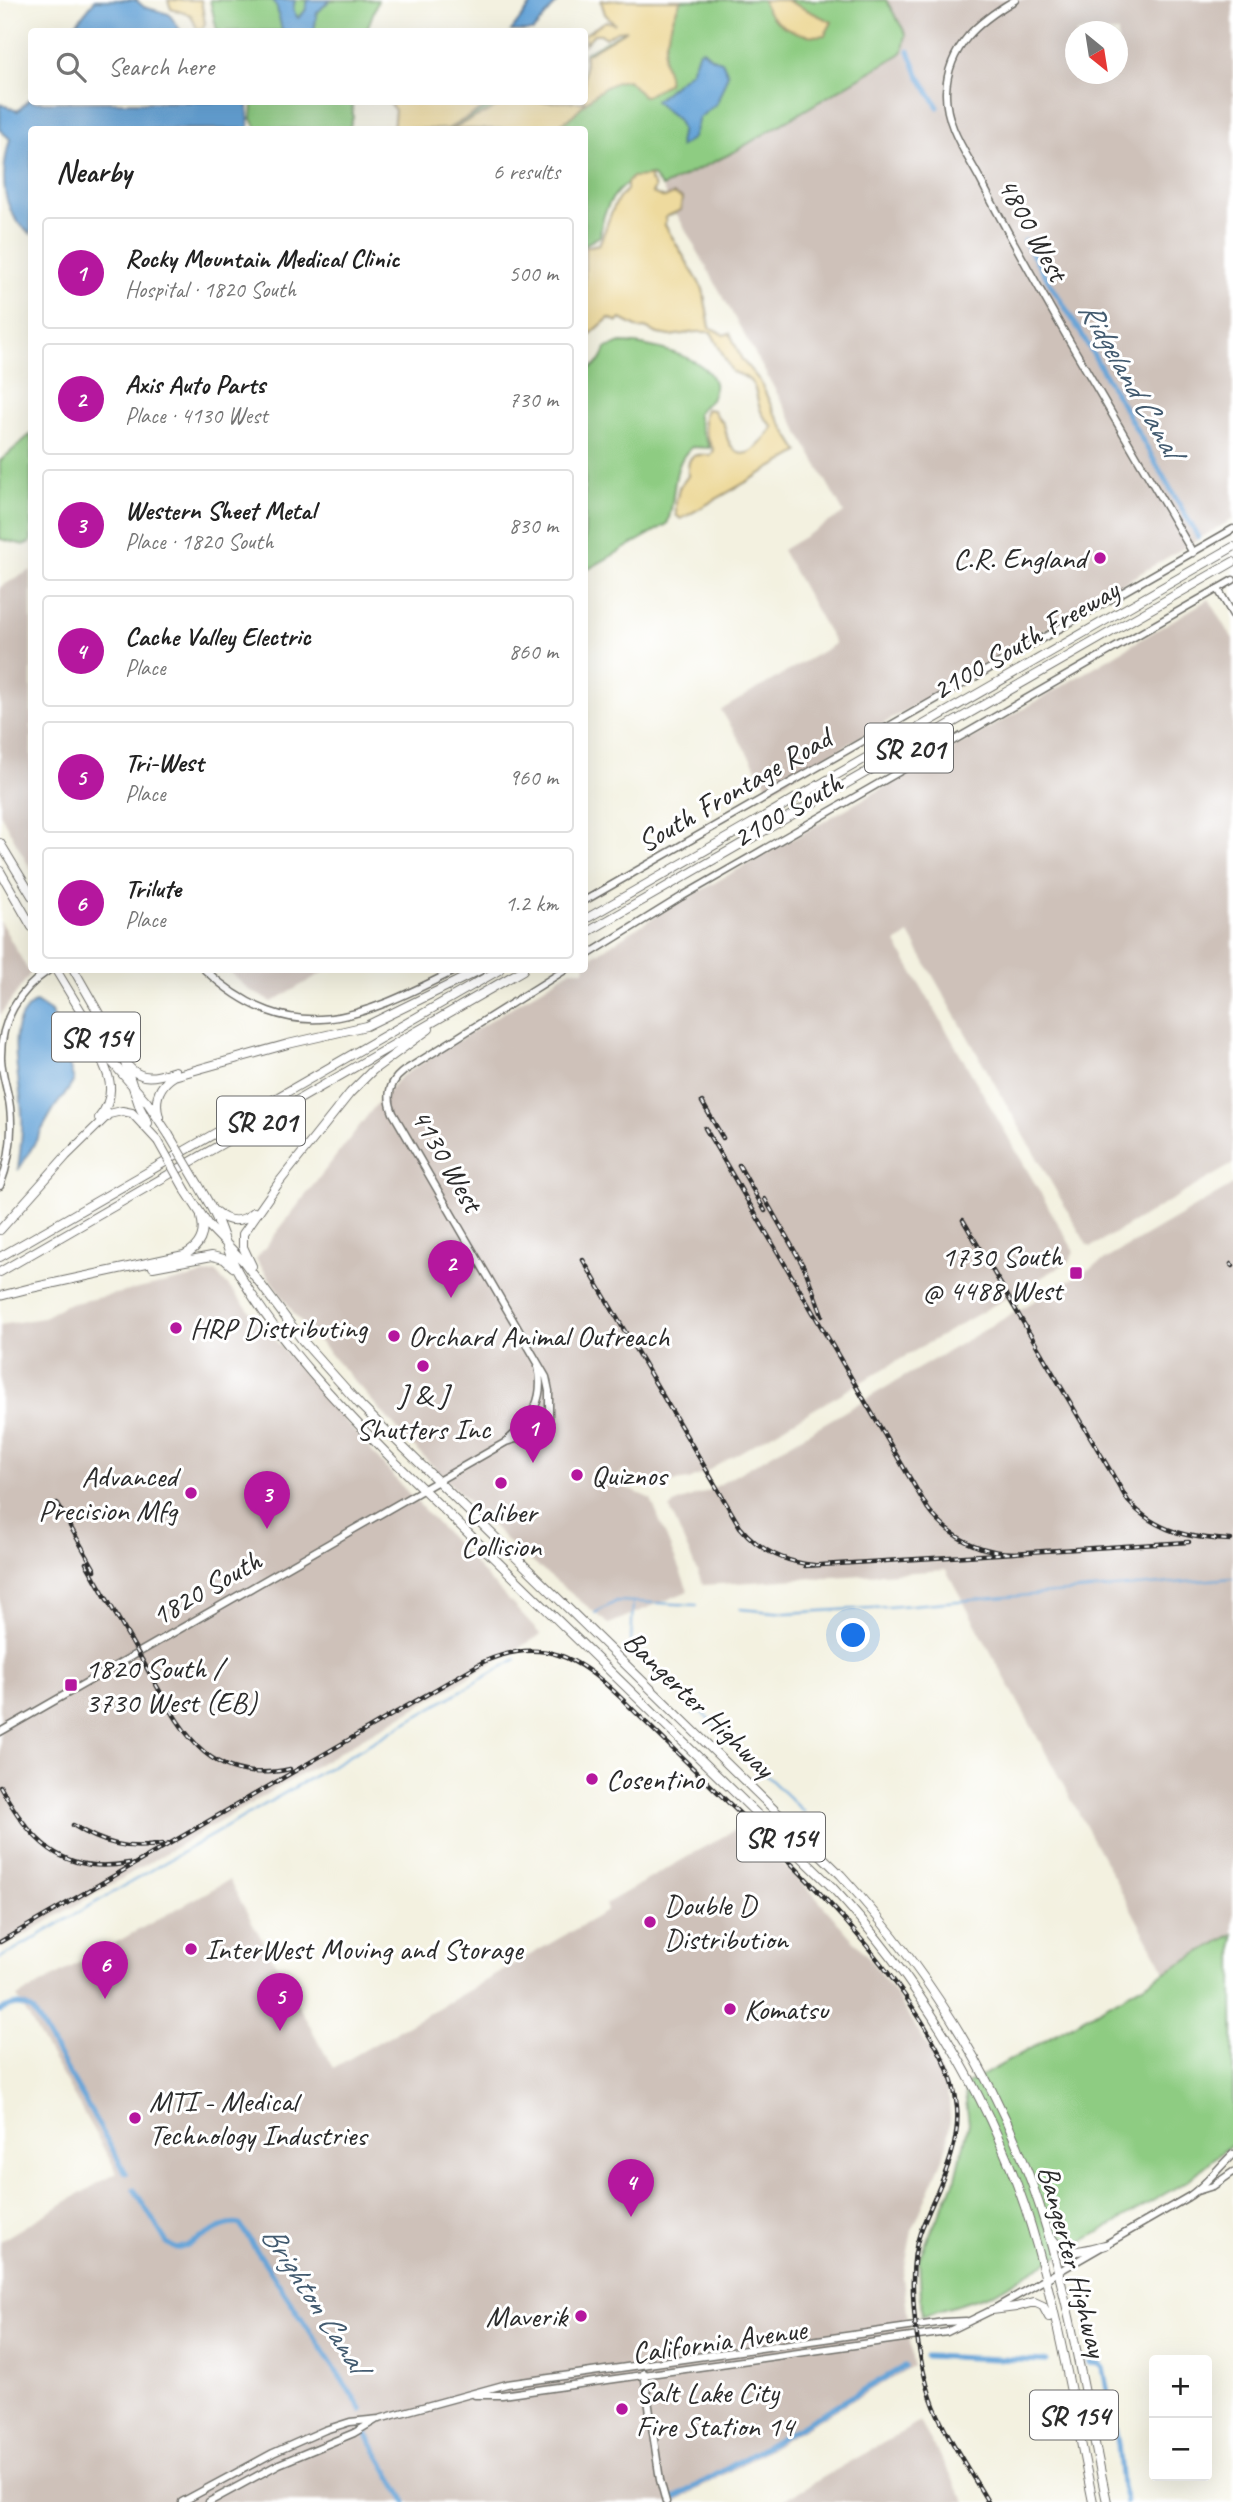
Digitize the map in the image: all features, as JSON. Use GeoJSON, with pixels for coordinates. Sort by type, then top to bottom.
{"type":"FeatureCollection","features":[{"type":"Feature","properties":{"kind":"highway","name":"2100 South Freeway"},"geometry":{"type":"LineString","coordinates":[[588,918],[1233,547]]}},
{"type":"Feature","properties":{"kind":"highway","name":"2100 South Freeway"},"geometry":{"type":"LineString","coordinates":[[588,932],[1233,562]]}},
{"type":"Feature","properties":{"kind":"highway"},"geometry":{"type":"LineString","coordinates":[[0,843],[28,889]]}},
{"type":"Feature","properties":{"kind":"highway"},"geometry":{"type":"LineString","coordinates":[[0,871],[28,920]]}},
{"type":"Feature","properties":{"kind":"highway","name":"Bangerter Highway"},"geometry":{"type":"LineString","coordinates":[[58,973],[111,1061],[159,1117],[211,1208],[237,1271],[265,1313],[311,1371],[364,1430],[816,1871],[878,1940],[936,2021],[986,2111],[1024,2206],[1045,2280],[1093,2502]]}},
{"type":"Feature","properties":{"kind":"highway","name":"Bangerter Highway"},"geometry":{"type":"LineString","coordinates":[[76,973],[125,1063],[140,1108],[200,1214],[246,1265],[318,1359],[436,1481],[828,1862],[887,1927],[942,2004],[987,2081],[1020,2153],[1047,2232],[1107,2502]]}},
{"type":"Feature","properties":{"kind":"highway"},"geometry":{"type":"LineString","coordinates":[[159,1117],[157,1097],[161,1087],[181,1073],[366,1026],[474,973]]}},
{"type":"Feature","properties":{"kind":"highway","name":"SR 201"},"geometry":{"type":"LineString","coordinates":[[0,1256],[494,973]]}},
{"type":"Feature","properties":{"kind":"highway"},"geometry":{"type":"LineString","coordinates":[[211,1208],[228,1219],[246,1218],[254,1213],[350,1093],[373,1070],[435,1025],[519,973]]}},
{"type":"Feature","properties":{"kind":"highway","name":"SR 201"},"geometry":{"type":"LineString","coordinates":[[0,1272],[519,973]]}},
{"type":"Feature","properties":{"kind":"highway"},"geometry":{"type":"LineString","coordinates":[[64,984],[111,1087],[105,1110],[72,1146],[66,1157]]}},
{"type":"Feature","properties":{"kind":"highway"},"geometry":{"type":"LineString","coordinates":[[125,1063],[136,1074],[150,1078],[261,1053]]}},
{"type":"Feature","properties":{"kind":"highway"},"geometry":{"type":"LineString","coordinates":[[0,1230],[103,1118],[118,1111],[127,1111],[136,1116],[158,1141]]}},
{"type":"Feature","properties":{"kind":"highway"},"geometry":{"type":"LineString","coordinates":[[265,1290],[244,1250],[242,1237],[280,1181]]}},
{"type":"Feature","properties":{"kind":"highway"},"geometry":{"type":"LineString","coordinates":[[0,1296],[181,1256],[200,1242],[203,1232],[200,1214]]}},
{"type":"Feature","properties":{"kind":"highway"},"geometry":{"type":"LineString","coordinates":[[115,1271],[173,1265],[208,1256],[224,1259],[237,1271]]}},
{"type":"Feature","properties":{"kind":"highway"},"geometry":{"type":"LineString","coordinates":[[1047,2232],[1059,2247],[1068,2251],[1106,2245]]}},
{"type":"Feature","properties":{"kind":"highway"},"geometry":{"type":"LineString","coordinates":[[992,2310],[1036,2302],[1045,2308],[1056,2329]]}},
{"type":"Feature","properties":{"kind":"street","name":"4800 West"},"geometry":{"type":"LineString","coordinates":[[1015,0],[972,29],[959,47],[947,84],[947,108],[958,141],[1010,237],[1193,552]]}},
{"type":"Feature","properties":{"kind":"street","name":"South Frontage Road"},"geometry":{"type":"LineString","coordinates":[[588,899],[1233,529]]}},
{"type":"Feature","properties":{"kind":"street","name":"2100 South"},"geometry":{"type":"LineString","coordinates":[[588,955],[681,897],[1233,580]]}},
{"type":"Feature","properties":{"kind":"street"},"geometry":{"type":"LineString","coordinates":[[1218,589],[1233,615]]}},
{"type":"Feature","properties":{"kind":"street"},"geometry":{"type":"LineString","coordinates":[[0,1186],[10,1150],[11,1126],[10,1104],[1,1060],[3,1031],[18,996],[45,973]]}},
{"type":"Feature","properties":{"kind":"street"},"geometry":{"type":"LineString","coordinates":[[209,973],[239,997],[262,1008],[302,1018],[323,1019],[366,1012],[450,973]]}},
{"type":"Feature","properties":{"kind":"street","name":"4130 West"},"geometry":{"type":"LineString","coordinates":[[549,1436],[549,1391],[546,1377],[393,1113],[388,1094],[393,1081],[404,1071],[560,973]]}},
{"type":"Feature","properties":{"kind":"street"},"geometry":{"type":"LineString","coordinates":[[506,1442],[536,1409],[541,1390],[536,1357]]}},
{"type":"Feature","properties":{"kind":"street","name":"1820 South"},"geometry":{"type":"LineString","coordinates":[[0,1732],[506,1442],[526,1436],[549,1436]]}},
{"type":"Feature","properties":{"kind":"street","name":"California Avenue"},"geometry":{"type":"LineString","coordinates":[[1197,2191],[1212,2172],[1233,2154]]}},
{"type":"Feature","properties":{"kind":"street","name":"California Avenue"},"geometry":{"type":"LineString","coordinates":[[475,2395],[502,2395],[947,2332],[992,2310],[1197,2191],[1213,2186],[1233,2172]]}},
{"type":"Feature","properties":{"kind":"street","name":"California Avenue"},"geometry":{"type":"LineString","coordinates":[[182,2502],[196,2499],[249,2465],[305,2438],[346,2423],[379,2418],[521,2382],[968,2320]]}},
{"type":"Feature","properties":{"kind":"street"},"geometry":{"type":"LineString","coordinates":[[643,2364],[660,2480],[666,2502]]}},
{"type":"Feature","properties":{"kind":"street","name":"California Avenue"},"geometry":{"type":"LineString","coordinates":[[209,2502],[279,2465],[354,2433],[379,2418]]}},
{"type":"Feature","properties":{"kind":"shaded area"},"geometry":{"type":"Polygon","coordinates":[[[883,0],[1233,0],[1233,519],[770,790],[721,710],[835,644],[782,550],[844,513],[661,186],[883,0]]]}},
{"type":"Feature","properties":{"kind":"shaded area"},"geometry":{"type":"Polygon","coordinates":[[[28,572],[28,864],[0,813],[0,587],[28,572]]]}},
{"type":"Feature","properties":{"kind":"shaded area"},"geometry":{"type":"Polygon","coordinates":[[[1209,599],[1233,639],[1233,1164],[1091,1247],[1087,1245],[909,934],[896,943],[1074,1251],[1070,1261],[704,1473],[689,1480],[674,1482],[637,1478],[623,1472],[611,1481],[651,1499],[688,1591],[609,1624],[510,1544],[408,1441],[295,1315],[256,1259],[400,1077],[566,973],[588,973],[588,959],[657,915],[1025,708],[1209,599]]]}},
{"type":"Feature","properties":{"kind":"shaded area"},"geometry":{"type":"Polygon","coordinates":[[[0,921],[30,974],[0,1015],[0,921]]]}},
{"type":"Feature","properties":{"kind":"shaded area"},"geometry":{"type":"Polygon","coordinates":[[[231,973],[322,973],[272,1002],[249,990],[231,973]]]}},
{"type":"Feature","properties":{"kind":"shaded area"},"geometry":{"type":"Polygon","coordinates":[[[1233,1185],[1233,1934],[1166,1973],[946,1570],[703,1585],[670,1509],[676,1503],[710,1490],[1233,1185]]]}},
{"type":"Feature","properties":{"kind":"shaded area"},"geometry":{"type":"Polygon","coordinates":[[[216,1272],[400,1484],[541,1635],[0,1949],[0,1325],[42,1318],[65,1305],[216,1272]]]}},
{"type":"Feature","properties":{"kind":"shaded area"},"geometry":{"type":"Polygon","coordinates":[[[743,1825],[813,1894],[868,1957],[896,1995],[933,2055],[942,2076],[949,2100],[948,2140],[912,2231],[903,2277],[913,2366],[677,2502],[0,2502],[0,2241],[117,2172],[17,1997],[229,1880],[333,2068],[607,1911],[605,1904],[743,1825]]]}},
{"type":"Feature","properties":{"kind":"shaded area"},"geometry":{"type":"Polygon","coordinates":[[[920,2422],[966,2502],[780,2502],[920,2422]]]}},
{"type":"Feature","properties":{"kind":"green space"},"geometry":{"type":"Polygon","coordinates":[[[210,0],[378,0],[368,28],[216,28],[210,0]]]}},
{"type":"Feature","properties":{"kind":"green space"},"geometry":{"type":"Polygon","coordinates":[[[638,0],[886,0],[906,34],[900,54],[732,153],[662,187],[652,175],[631,181],[622,187],[609,204],[604,214],[600,236],[588,243],[588,126],[456,126],[493,105],[588,105],[588,51],[631,27],[638,0]]]}},
{"type":"Feature","properties":{"kind":"green space"},"geometry":{"type":"Polygon","coordinates":[[[253,105],[352,105],[350,126],[256,126],[252,119],[253,105]]]}},
{"type":"Feature","properties":{"kind":"green space"},"geometry":{"type":"Polygon","coordinates":[[[621,343],[644,345],[688,358],[700,365],[714,383],[711,400],[697,414],[710,448],[692,447],[685,454],[677,473],[667,524],[588,569],[588,369],[598,362],[606,348],[621,343]]]}},
{"type":"Feature","properties":{"kind":"green space"},"geometry":{"type":"Polygon","coordinates":[[[28,437],[28,543],[24,545],[0,539],[0,461],[28,437]]]}},
{"type":"Feature","properties":{"kind":"green space"},"geometry":{"type":"Polygon","coordinates":[[[1233,1934],[1233,2143],[1187,2181],[992,2294],[922,2316],[919,2258],[956,2178],[969,2123],[964,2086],[1233,1934]]]}},
{"type":"Feature","properties":{"kind":"sand"},"geometry":{"type":"Polygon","coordinates":[[[168,0],[201,0],[205,23],[203,28],[197,28],[191,15],[171,9],[168,0]]]}},
{"type":"Feature","properties":{"kind":"sand"},"geometry":{"type":"Polygon","coordinates":[[[681,0],[665,47],[664,61],[668,83],[646,96],[628,80],[619,81],[588,100],[588,53],[627,30],[617,31],[605,38],[601,34],[594,34],[588,41],[588,32],[606,21],[615,24],[605,14],[601,1],[681,0]]]}},
{"type":"Feature","properties":{"kind":"sand"},"geometry":{"type":"Polygon","coordinates":[[[763,0],[786,0],[832,22],[825,35],[797,32],[772,17],[763,0]]]}},
{"type":"Feature","properties":{"kind":"sand"},"geometry":{"type":"Polygon","coordinates":[[[391,105],[489,105],[452,126],[393,126],[395,110],[391,105]]]}},
{"type":"Feature","properties":{"kind":"sand"},"geometry":{"type":"Polygon","coordinates":[[[500,105],[583,105],[557,126],[457,126],[500,105]]]}},
{"type":"Feature","properties":{"kind":"sand"},"geometry":{"type":"Polygon","coordinates":[[[651,176],[650,181],[655,188],[652,193],[665,198],[673,194],[682,198],[681,210],[666,217],[665,225],[703,289],[710,327],[724,335],[730,333],[742,360],[760,381],[774,412],[799,452],[681,519],[676,515],[676,503],[679,488],[688,476],[688,463],[695,455],[711,455],[714,450],[704,425],[706,409],[713,410],[725,427],[728,440],[740,453],[752,451],[773,427],[760,409],[753,385],[742,375],[732,372],[711,332],[670,336],[645,328],[640,329],[621,319],[618,322],[609,318],[588,336],[588,246],[599,244],[613,208],[627,190],[627,183],[632,177],[651,176]]]}},
{"type":"Feature","properties":{"kind":"water"},"geometry":{"type":"Polygon","coordinates":[[[95,0],[136,0],[144,7],[169,14],[179,28],[72,28],[95,0]]]}},
{"type":"Feature","properties":{"kind":"water"},"geometry":{"type":"Polygon","coordinates":[[[272,0],[295,0],[293,10],[298,18],[305,11],[308,0],[330,0],[317,13],[315,28],[281,28],[277,8],[272,0]]]}},
{"type":"Feature","properties":{"kind":"water"},"geometry":{"type":"Polygon","coordinates":[[[535,0],[559,0],[536,28],[513,28],[535,0]]]}},
{"type":"Feature","properties":{"kind":"water"},"geometry":{"type":"Polygon","coordinates":[[[703,50],[712,58],[722,61],[728,74],[717,103],[699,118],[693,138],[680,147],[681,131],[678,121],[655,101],[691,71],[699,51],[703,50]]]}},
{"type":"Feature","properties":{"kind":"water"},"geometry":{"type":"Polygon","coordinates":[[[28,100],[28,105],[248,105],[249,126],[28,126],[28,231],[13,215],[5,192],[5,166],[10,139],[0,130],[0,104],[18,111],[28,100]]]}},
{"type":"Feature","properties":{"kind":"water"},"geometry":{"type":"Polygon","coordinates":[[[36,1002],[51,1012],[74,1080],[18,1170],[22,1123],[16,1037],[25,1011],[36,1002]]]}},
{"type":"Feature","properties":{"kind":"waterway","name":"Ridgeland Canal"},"geometry":{"type":"LineString","coordinates":[[909,51],[918,74],[938,107]]}},
{"type":"Feature","properties":{"kind":"waterway","name":"Ridgeland Canal"},"geometry":{"type":"LineString","coordinates":[[1024,241],[1081,333],[1198,537]]}},
{"type":"Feature","properties":{"kind":"waterway"},"geometry":{"type":"LineString","coordinates":[[740,1609],[786,1613],[887,1607],[1233,1578]]}},
{"type":"Feature","properties":{"kind":"waterway"},"geometry":{"type":"LineString","coordinates":[[595,1613],[617,1601],[697,1605]]}},
{"type":"Feature","properties":{"kind":"waterway"},"geometry":{"type":"LineString","coordinates":[[633,1603],[631,1644],[804,1812]]}},
{"type":"Feature","properties":{"kind":"waterway"},"geometry":{"type":"LineString","coordinates":[[0,1958],[516,1659]]}},
{"type":"Feature","properties":{"kind":"waterway","name":"Brighton Canal"},"geometry":{"type":"LineString","coordinates":[[0,2011],[17,2005],[34,2012],[126,2173]]}},
{"type":"Feature","properties":{"kind":"waterway","name":"Brighton Canal"},"geometry":{"type":"LineString","coordinates":[[134,2189],[167,2243],[177,2249],[217,2229],[233,2224],[240,2225],[362,2410]]}},
{"type":"Feature","properties":{"kind":"waterway","name":"Brighton Canal"},"geometry":{"type":"LineString","coordinates":[[926,2356],[1046,2361]]}},
{"type":"Feature","properties":{"kind":"waterway","name":"Brighton Canal"},"geometry":{"type":"LineString","coordinates":[[1089,2363],[1099,2364],[1103,2368],[1126,2502]]}},
{"type":"Feature","properties":{"kind":"waterway","name":"Brighton Canal"},"geometry":{"type":"LineString","coordinates":[[674,2499],[905,2366]]}},
{"type":"Feature","properties":{"kind":"waterway","name":"Brighton Canal"},"geometry":{"type":"LineString","coordinates":[[367,2435],[406,2502]]}},
{"type":"Feature","properties":{"kind":"railway"},"geometry":{"type":"LineString","coordinates":[[702,1102],[723,1138]]}},
{"type":"Feature","properties":{"kind":"railway"},"geometry":{"type":"LineString","coordinates":[[705,1128],[928,1509],[946,1528],[967,1542],[990,1550],[1016,1553]]}},
{"type":"Feature","properties":{"kind":"railway"},"geometry":{"type":"LineString","coordinates":[[739,1165],[765,1211]]}},
{"type":"Feature","properties":{"kind":"railway"},"geometry":{"type":"LineString","coordinates":[[765,1199],[805,1269],[822,1315]]}},
{"type":"Feature","properties":{"kind":"railway"},"geometry":{"type":"LineString","coordinates":[[963,1220],[1128,1501],[1151,1520],[1175,1532],[1202,1538],[1231,1540]]}},
{"type":"Feature","properties":{"kind":"railway"},"geometry":{"type":"LineString","coordinates":[[583,1260],[740,1527],[755,1542],[773,1554],[814,1565]]}},
{"type":"Feature","properties":{"kind":"railway"},"geometry":{"type":"LineString","coordinates":[[57,1503],[95,1570]]}},
{"type":"Feature","properties":{"kind":"railway"},"geometry":{"type":"LineString","coordinates":[[805,1566],[1189,1542]]}},
{"type":"Feature","properties":{"kind":"railway"},"geometry":{"type":"LineString","coordinates":[[86,1563],[170,1710],[199,1747],[216,1761],[236,1769],[261,1772],[290,1769]]}},
{"type":"Feature","properties":{"kind":"railway"},"geometry":{"type":"LineString","coordinates":[[0,1942],[483,1662],[504,1654],[524,1651],[542,1651],[575,1662],[622,1699],[825,1898],[904,1994],[944,2062],[957,2107],[955,2140],[946,2172],[915,2251],[913,2299],[919,2351],[931,2397],[955,2448],[988,2502]]}},
{"type":"Feature","properties":{"kind":"railway"},"geometry":{"type":"LineString","coordinates":[[0,1786],[23,1822],[50,1849],[84,1864],[105,1866],[129,1863]]}},
{"type":"Feature","properties":{"kind":"railway"},"geometry":{"type":"LineString","coordinates":[[73,1825],[94,1837],[116,1844],[138,1847],[162,1844]]}},
{"type":"Feature","properties":{"kind":"place","name":"C.R. England"},"geometry":{"type":"Point","coordinates":[1100,558]}},
{"type":"Feature","properties":{"kind":"place","name":"1730 South @ 4488 West"},"geometry":{"type":"Point","coordinates":[1076,1273]}},
{"type":"Feature","properties":{"kind":"place","name":"Axis Auto Parts"},"geometry":{"type":"Point","coordinates":[451,1298]}},
{"type":"Feature","properties":{"kind":"place","name":"HRP Distributing"},"geometry":{"type":"Point","coordinates":[176,1328]}},
{"type":"Feature","properties":{"kind":"place","name":"Orchard Animal Outreach"},"geometry":{"type":"Point","coordinates":[394,1336]}},
{"type":"Feature","properties":{"kind":"place","name":"J & J Shutters Inc"},"geometry":{"type":"Point","coordinates":[423,1366]}},
{"type":"Feature","properties":{"kind":"place","name":"Rocky Mountain Medical Clinic"},"geometry":{"type":"Point","coordinates":[533,1463]}},
{"type":"Feature","properties":{"kind":"place","name":"Quiznos"},"geometry":{"type":"Point","coordinates":[577,1475]}},
{"type":"Feature","properties":{"kind":"place","name":"Caliber Collision"},"geometry":{"type":"Point","coordinates":[501,1483]}},
{"type":"Feature","properties":{"kind":"place","name":"Advanced Precision Mfg"},"geometry":{"type":"Point","coordinates":[191,1493]}},
{"type":"Feature","properties":{"kind":"place","name":"Western Sheet Metal"},"geometry":{"type":"Point","coordinates":[267,1529]}},
{"type":"Feature","properties":{"kind":"place","name":"1820 South / 3730 West (EB)"},"geometry":{"type":"Point","coordinates":[71,1685]}},
{"type":"Feature","properties":{"kind":"place","name":"Cosentino"},"geometry":{"type":"Point","coordinates":[592,1779]}},
{"type":"Feature","properties":{"kind":"place","name":"Double D Distribution"},"geometry":{"type":"Point","coordinates":[650,1922]}},
{"type":"Feature","properties":{"kind":"place","name":"InterWest Moving and Storage"},"geometry":{"type":"Point","coordinates":[191,1949]}},
{"type":"Feature","properties":{"kind":"place","name":"Trilute"},"geometry":{"type":"Point","coordinates":[105,1999]}},
{"type":"Feature","properties":{"kind":"place","name":"Komatsu"},"geometry":{"type":"Point","coordinates":[730,2009]}},
{"type":"Feature","properties":{"kind":"place","name":"Tri-West"},"geometry":{"type":"Point","coordinates":[280,2031]}},
{"type":"Feature","properties":{"kind":"place","name":"MTI - Medical Technology Industries"},"geometry":{"type":"Point","coordinates":[135,2118]}},
{"type":"Feature","properties":{"kind":"place","name":"Cache Valley Electric"},"geometry":{"type":"Point","coordinates":[631,2217]}},
{"type":"Feature","properties":{"kind":"place","name":"Maverik"},"geometry":{"type":"Point","coordinates":[581,2316]}},
{"type":"Feature","properties":{"kind":"place","name":"Salt Lake City Fire Station 14"},"geometry":{"type":"Point","coordinates":[622,2409]}}]}
